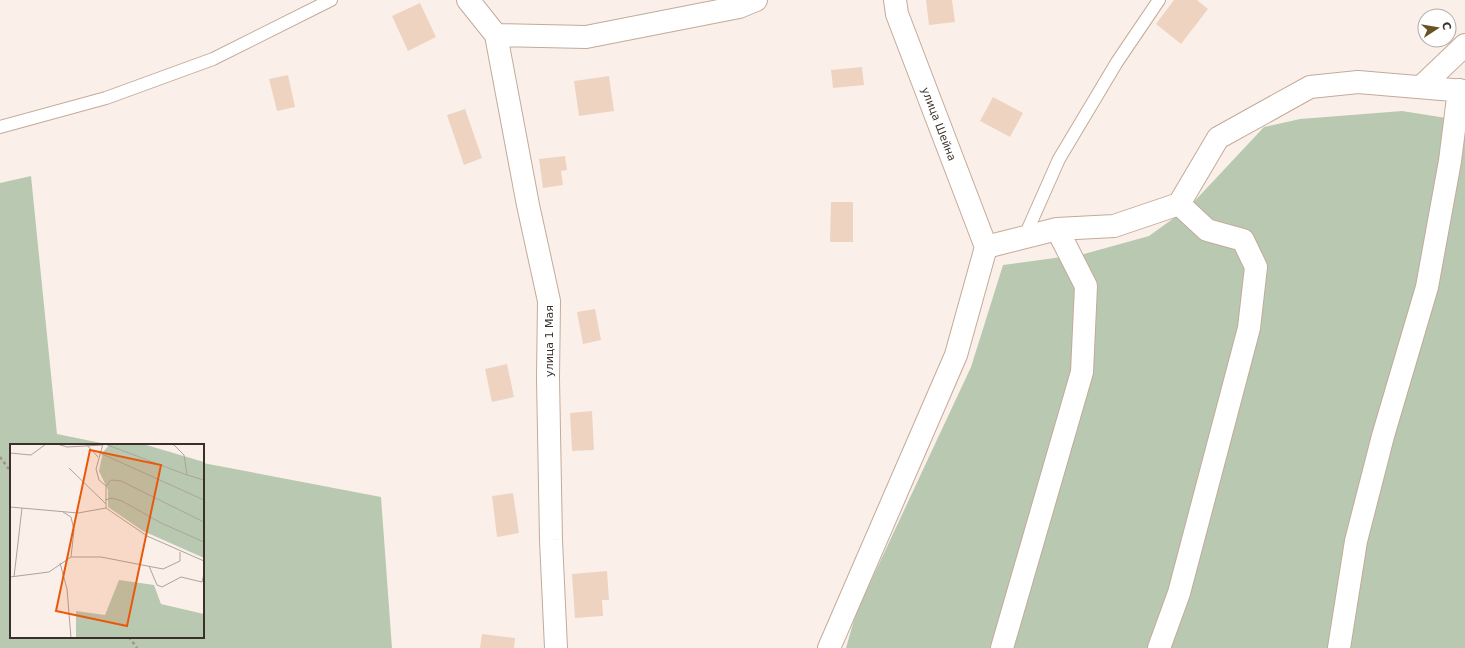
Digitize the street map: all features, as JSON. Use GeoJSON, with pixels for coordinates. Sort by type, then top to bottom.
{"type":"FeatureCollection","features":[{"type":"Feature","properties":{"kind":"street","name":"улица 1 Мая"},"geometry":{"type":"LineString","coordinates":[[468,0],[496,35],[528,205],[549,301],[548,378],[551,540],[556,648]]}},
{"type":"Feature","properties":{"kind":"street"},"geometry":{"type":"LineString","coordinates":[[496,35],[586,37],[739,7],[756,0]]}},
{"type":"Feature","properties":{"kind":"street","name":"улица Шейна"},"geometry":{"type":"LineString","coordinates":[[895,0],[897,14],[986,247]]}},
{"type":"Feature","properties":{"kind":"street"},"geometry":{"type":"LineString","coordinates":[[1421,87],[1465,45]]}},
{"type":"Feature","properties":{"kind":"street"},"geometry":{"type":"LineString","coordinates":[[829,648],[956,355],[986,247],[1057,230],[1114,226],[1179,204],[1218,138],[1310,87],[1358,82],[1462,91],[1427,287],[1383,436],[1356,541],[1339,648]]}},
{"type":"Feature","properties":{"kind":"street"},"geometry":{"type":"LineString","coordinates":[[1159,648],[1179,593],[1249,328],[1256,267],[1243,240],[1207,230],[1179,204]]}},
{"type":"Feature","properties":{"kind":"street"},"geometry":{"type":"LineString","coordinates":[[1002,648],[1082,372],[1086,286],[1057,230]]}},
{"type":"Feature","properties":{"kind":"lane"},"geometry":{"type":"LineString","coordinates":[[0,127],[106,98],[213,59],[331,0]]}},
{"type":"Feature","properties":{"kind":"lane"},"geometry":{"type":"LineString","coordinates":[[1024,238],[1059,159],[1117,62],[1160,0]]}},
{"type":"Feature","properties":{"kind":"path"},"geometry":{"type":"LineString","coordinates":[[0,457],[10,471]]}},
{"type":"Feature","properties":{"kind":"path"},"geometry":{"type":"LineString","coordinates":[[130,638],[137,648]]}},
{"type":"Feature","properties":{"kind":"green space"},"geometry":{"type":"Polygon","coordinates":[[[1402,111],[1465,121],[1465,648],[846,648],[856,613],[971,367],[1003,265],[1084,254],[1149,236],[1189,207],[1264,127],[1300,119],[1402,111]]]}},
{"type":"Feature","properties":{"kind":"green space"},"geometry":{"type":"Polygon","coordinates":[[[31,176],[57,434],[106,444],[10,444],[10,638],[204,638],[204,463],[381,497],[392,648],[0,648],[0,183],[31,176]]]}},
{"type":"Feature","properties":{"kind":"building"},"geometry":{"type":"Polygon","coordinates":[[[926,0],[952,0],[955,22],[929,25],[926,0]]]}},
{"type":"Feature","properties":{"kind":"building"},"geometry":{"type":"Polygon","coordinates":[[[1174,0],[1197,0],[1208,9],[1181,44],[1156,24],[1174,0]]]}},
{"type":"Feature","properties":{"kind":"building"},"geometry":{"type":"Polygon","coordinates":[[[420,3],[436,37],[408,51],[392,16],[420,3]]]}},
{"type":"Feature","properties":{"kind":"building"},"geometry":{"type":"Polygon","coordinates":[[[862,67],[864,85],[833,88],[831,70],[862,67]]]}},
{"type":"Feature","properties":{"kind":"building"},"geometry":{"type":"Polygon","coordinates":[[[288,75],[295,107],[277,111],[269,79],[288,75]]]}},
{"type":"Feature","properties":{"kind":"building"},"geometry":{"type":"Polygon","coordinates":[[[609,76],[614,111],[579,116],[574,81],[609,76]]]}},
{"type":"Feature","properties":{"kind":"building"},"geometry":{"type":"Polygon","coordinates":[[[993,97],[1023,113],[1010,137],[980,121],[993,97]]]}},
{"type":"Feature","properties":{"kind":"building"},"geometry":{"type":"Polygon","coordinates":[[[465,109],[482,158],[464,165],[447,115],[465,109]]]}},
{"type":"Feature","properties":{"kind":"building"},"geometry":{"type":"Polygon","coordinates":[[[565,156],[567,170],[561,171],[563,185],[543,188],[539,159],[565,156]]]}},
{"type":"Feature","properties":{"kind":"building"},"geometry":{"type":"Polygon","coordinates":[[[831,202],[853,202],[853,242],[830,242],[831,202]]]}},
{"type":"Feature","properties":{"kind":"building"},"geometry":{"type":"Polygon","coordinates":[[[595,309],[601,340],[583,344],[577,312],[595,309]]]}},
{"type":"Feature","properties":{"kind":"building"},"geometry":{"type":"Polygon","coordinates":[[[507,364],[514,397],[492,402],[485,369],[507,364]]]}},
{"type":"Feature","properties":{"kind":"building"},"geometry":{"type":"Polygon","coordinates":[[[592,411],[594,450],[572,451],[570,413],[592,411]]]}},
{"type":"Feature","properties":{"kind":"building"},"geometry":{"type":"Polygon","coordinates":[[[513,493],[519,533],[497,537],[492,496],[513,493]]]}},
{"type":"Feature","properties":{"kind":"building"},"geometry":{"type":"Polygon","coordinates":[[[607,571],[609,600],[602,600],[603,616],[575,618],[572,574],[607,571]]]}},
{"type":"Feature","properties":{"kind":"building"},"geometry":{"type":"Polygon","coordinates":[[[482,634],[515,638],[514,648],[480,648],[482,634]]]}}]}
